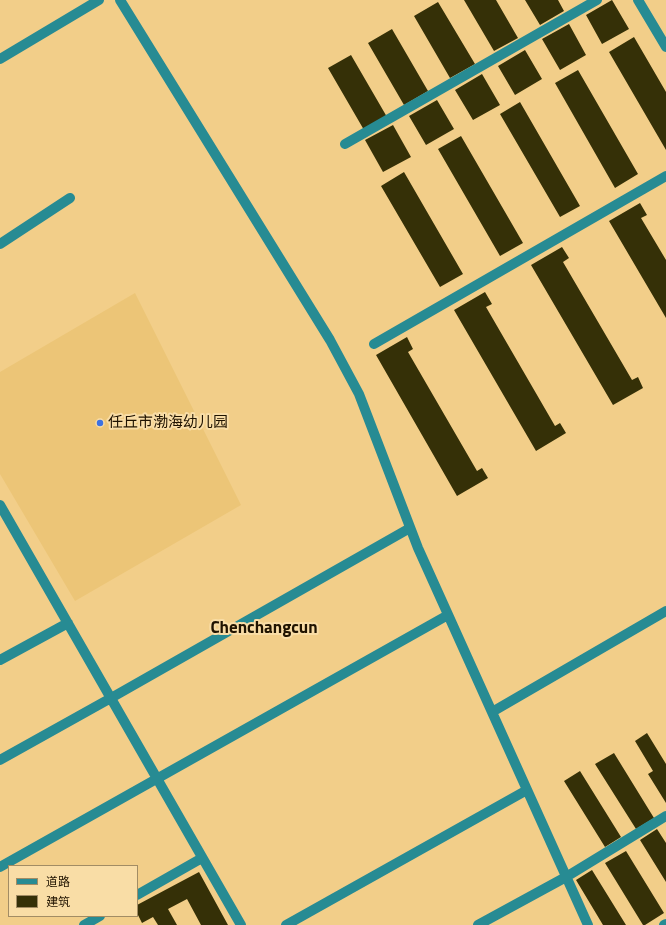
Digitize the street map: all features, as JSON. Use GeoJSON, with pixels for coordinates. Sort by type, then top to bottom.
{"type":"FeatureCollection","features":[{"type":"Feature","properties":{"kind":"street"},"geometry":{"type":"LineString","coordinates":[[0,59],[100,0]]}},
{"type":"Feature","properties":{"kind":"street"},"geometry":{"type":"LineString","coordinates":[[120,0],[330,340],[359,394],[418,548],[588,925]]}},
{"type":"Feature","properties":{"kind":"street"},"geometry":{"type":"LineString","coordinates":[[345,144],[598,0]]}},
{"type":"Feature","properties":{"kind":"street"},"geometry":{"type":"LineString","coordinates":[[638,0],[666,47]]}},
{"type":"Feature","properties":{"kind":"street"},"geometry":{"type":"LineString","coordinates":[[374,344],[666,176]]}},
{"type":"Feature","properties":{"kind":"street"},"geometry":{"type":"LineString","coordinates":[[0,244],[70,198]]}},
{"type":"Feature","properties":{"kind":"street"},"geometry":{"type":"LineString","coordinates":[[0,505],[241,925]]}},
{"type":"Feature","properties":{"kind":"street"},"geometry":{"type":"LineString","coordinates":[[0,760],[410,528]]}},
{"type":"Feature","properties":{"kind":"street"},"geometry":{"type":"LineString","coordinates":[[492,712],[666,611]]}},
{"type":"Feature","properties":{"kind":"street"},"geometry":{"type":"LineString","coordinates":[[0,867],[448,615]]}},
{"type":"Feature","properties":{"kind":"street"},"geometry":{"type":"LineString","coordinates":[[0,660],[68,623]]}},
{"type":"Feature","properties":{"kind":"street"},"geometry":{"type":"LineString","coordinates":[[286,925],[527,790]]}},
{"type":"Feature","properties":{"kind":"street"},"geometry":{"type":"LineString","coordinates":[[478,925],[566,877],[666,816]]}},
{"type":"Feature","properties":{"kind":"street"},"geometry":{"type":"LineString","coordinates":[[138,894],[202,858]]}},
{"type":"Feature","properties":{"kind":"street"},"geometry":{"type":"LineString","coordinates":[[84,925],[98,917]]}},
{"type":"Feature","properties":{"kind":"shaded area","name":"任丘市渤海幼儿园"},"geometry":{"type":"Polygon","coordinates":[[[135,293],[241,505],[75,601],[0,474],[0,372],[135,293]]]}},
{"type":"Feature","properties":{"kind":"building"},"geometry":{"type":"Polygon","coordinates":[[[464,0],[496,0],[518,38],[494,51],[464,0]]]}},
{"type":"Feature","properties":{"kind":"building"},"geometry":{"type":"Polygon","coordinates":[[[525,0],[558,0],[564,11],[540,25],[525,0]]]}},
{"type":"Feature","properties":{"kind":"building"},"geometry":{"type":"Polygon","coordinates":[[[612,0],[629,29],[602,44],[586,15],[612,0]]]}},
{"type":"Feature","properties":{"kind":"building"},"geometry":{"type":"Polygon","coordinates":[[[438,2],[475,64],[450,78],[414,16],[438,2]]]}},
{"type":"Feature","properties":{"kind":"building"},"geometry":{"type":"Polygon","coordinates":[[[569,24],[586,55],[560,70],[542,39],[569,24]]]}},
{"type":"Feature","properties":{"kind":"building"},"geometry":{"type":"Polygon","coordinates":[[[392,29],[428,91],[404,105],[368,43],[392,29]]]}},
{"type":"Feature","properties":{"kind":"building"},"geometry":{"type":"Polygon","coordinates":[[[634,37],[666,92],[666,150],[609,52],[634,37]]]}},
{"type":"Feature","properties":{"kind":"building"},"geometry":{"type":"Polygon","coordinates":[[[525,50],[542,79],[515,95],[498,66],[525,50]]]}},
{"type":"Feature","properties":{"kind":"building"},"geometry":{"type":"Polygon","coordinates":[[[351,55],[387,117],[364,130],[328,68],[351,55]]]}},
{"type":"Feature","properties":{"kind":"building"},"geometry":{"type":"Polygon","coordinates":[[[578,70],[638,174],[615,188],[555,83],[578,70]]]}},
{"type":"Feature","properties":{"kind":"building"},"geometry":{"type":"Polygon","coordinates":[[[482,74],[500,105],[473,120],[455,90],[482,74]]]}},
{"type":"Feature","properties":{"kind":"building"},"geometry":{"type":"Polygon","coordinates":[[[437,100],[454,129],[426,145],[409,116],[437,100]]]}},
{"type":"Feature","properties":{"kind":"building"},"geometry":{"type":"Polygon","coordinates":[[[520,102],[580,206],[560,217],[500,114],[520,102]]]}},
{"type":"Feature","properties":{"kind":"building"},"geometry":{"type":"Polygon","coordinates":[[[393,125],[411,157],[383,172],[365,140],[393,125]]]}},
{"type":"Feature","properties":{"kind":"building"},"geometry":{"type":"Polygon","coordinates":[[[461,136],[523,243],[500,256],[438,149],[461,136]]]}},
{"type":"Feature","properties":{"kind":"building"},"geometry":{"type":"Polygon","coordinates":[[[404,172],[463,274],[440,287],[381,186],[404,172]]]}},
{"type":"Feature","properties":{"kind":"building"},"geometry":{"type":"Polygon","coordinates":[[[640,203],[647,215],[641,218],[666,260],[666,318],[609,221],[640,203]]]}},
{"type":"Feature","properties":{"kind":"building"},"geometry":{"type":"Polygon","coordinates":[[[562,247],[569,258],[563,262],[632,380],[638,377],[643,388],[613,405],[531,265],[562,247]]]}},
{"type":"Feature","properties":{"kind":"building"},"geometry":{"type":"Polygon","coordinates":[[[485,292],[492,304],[486,307],[555,426],[560,423],[566,433],[536,451],[454,310],[485,292]]]}},
{"type":"Feature","properties":{"kind":"building"},"geometry":{"type":"Polygon","coordinates":[[[407,337],[413,349],[408,352],[477,471],[482,468],[488,478],[457,496],[376,355],[407,337]]]}},
{"type":"Feature","properties":{"kind":"building"},"geometry":{"type":"Polygon","coordinates":[[[647,733],[666,764],[666,803],[648,774],[653,771],[635,741],[647,733]]]}},
{"type":"Feature","properties":{"kind":"building"},"geometry":{"type":"Polygon","coordinates":[[[614,753],[654,818],[636,829],[595,764],[614,753]]]}},
{"type":"Feature","properties":{"kind":"building"},"geometry":{"type":"Polygon","coordinates":[[[580,771],[621,837],[605,847],[564,781],[580,771]]]}},
{"type":"Feature","properties":{"kind":"building"},"geometry":{"type":"Polygon","coordinates":[[[657,829],[666,843],[666,882],[640,840],[657,829]]]}},
{"type":"Feature","properties":{"kind":"building"},"geometry":{"type":"Polygon","coordinates":[[[626,851],[664,913],[645,925],[643,925],[605,863],[626,851]]]}},
{"type":"Feature","properties":{"kind":"building"},"geometry":{"type":"Polygon","coordinates":[[[592,870],[626,925],[603,925],[576,880],[592,870]]]}},
{"type":"Feature","properties":{"kind":"building"},"geometry":{"type":"Polygon","coordinates":[[[199,872],[228,925],[201,925],[187,899],[168,909],[177,925],[158,925],[153,917],[142,923],[138,915],[138,904],[199,872]]]}},
{"type":"Feature","properties":{"kind":"place","name":"任丘市渤海幼儿园"},"geometry":{"type":"Point","coordinates":[100,423]}},
{"type":"Feature","properties":{"kind":"district","name":"Chenchangcun"},"geometry":{"type":"Point","coordinates":[264,629]}}]}
